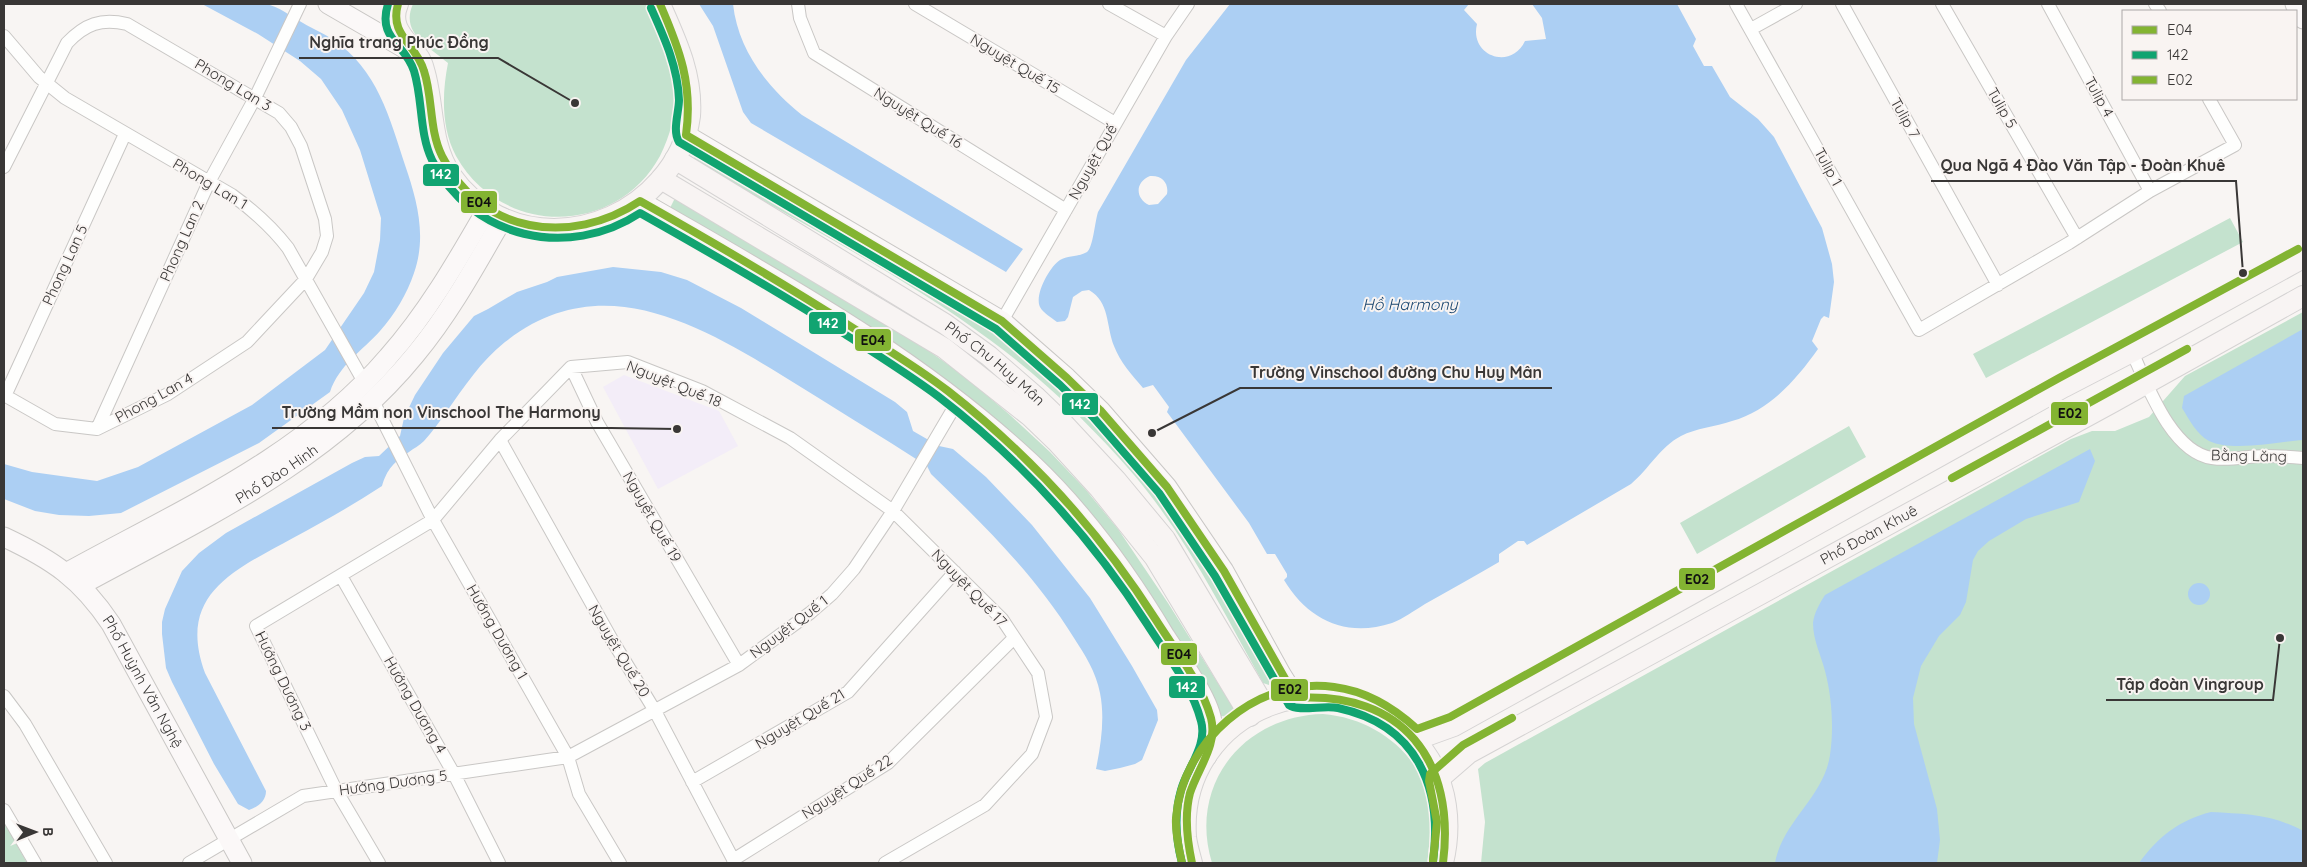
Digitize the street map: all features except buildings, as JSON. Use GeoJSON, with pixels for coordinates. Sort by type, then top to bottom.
{"type":"FeatureCollection","features":[{"type":"Feature","properties":{"kind":"main road"},"geometry":{"type":"LineString","coordinates":[[328,4],[419,56]]}},
{"type":"Feature","properties":{"kind":"main road"},"geometry":{"type":"LineString","coordinates":[[396,5],[396,26],[407,44],[419,56],[426,78],[434,132],[441,154],[450,173],[462,190],[495,214],[531,227],[571,228],[612,218],[640,201],[661,179],[675,159],[686,135],[690,117],[689,82],[680,50],[660,4]]}},
{"type":"Feature","properties":{"kind":"main road"},"geometry":{"type":"LineString","coordinates":[[2295,4],[2303,19]]}},
{"type":"Feature","properties":{"kind":"main road"},"geometry":{"type":"LineString","coordinates":[[686,135],[1002,321],[1068,378],[1100,410],[1167,487],[1224,571],[1296,698]]}},
{"type":"Feature","properties":{"kind":"main road","name":"Phố Chu Huy Mân"},"geometry":{"type":"LineString","coordinates":[[675,159],[946,324],[989,356],[1063,422],[1116,480],[1165,539],[1258,711]]}},
{"type":"Feature","properties":{"kind":"main road","name":"Phố Chu Huy Mân"},"geometry":{"type":"LineString","coordinates":[[661,179],[944,348],[1030,417],[1057,442],[1099,488],[1155,558],[1258,711]]}},
{"type":"Feature","properties":{"kind":"main road"},"geometry":{"type":"LineString","coordinates":[[640,201],[806,297],[904,359],[958,400],[1032,464],[1085,521],[1144,600],[1206,702],[1212,722],[1207,756]]}},
{"type":"Feature","properties":{"kind":"main road","name":"Phố Đào Hinh"},"geometry":{"type":"LineString","coordinates":[[66,573],[249,471],[296,441],[327,417],[401,343],[450,272],[495,214]]}},
{"type":"Feature","properties":{"kind":"main road","name":"Phố Đào Hinh"},"geometry":{"type":"LineString","coordinates":[[81,585],[246,494],[310,454],[339,432],[373,401],[414,356],[446,314],[495,214]]}},
{"type":"Feature","properties":{"kind":"main road"},"geometry":{"type":"LineString","coordinates":[[1415,740],[1454,726],[2056,392],[2303,258]]}},
{"type":"Feature","properties":{"kind":"main road","name":"Phố Đoàn Khuê"},"geometry":{"type":"LineString","coordinates":[[1439,779],[1469,754],[2147,384],[2303,296]]}},
{"type":"Feature","properties":{"kind":"main road"},"geometry":{"type":"LineString","coordinates":[[401,343],[414,356]]}},
{"type":"Feature","properties":{"kind":"main road"},"geometry":{"type":"LineString","coordinates":[[327,417],[339,432]]}},
{"type":"Feature","properties":{"kind":"main road","name":"Phố Huỳnh Văn Nghệ"},"geometry":{"type":"LineString","coordinates":[[4,537],[50,562],[81,585],[111,624],[242,863]]}},
{"type":"Feature","properties":{"kind":"main road"},"geometry":{"type":"LineString","coordinates":[[1192,863],[1186,839],[1186,817],[1197,775],[1207,756],[1221,738],[1237,723],[1258,711],[1296,698],[1318,696],[1340,698],[1361,703],[1393,720],[1415,740],[1429,758],[1439,779],[1446,801],[1447,846],[1443,863]]}},
{"type":"Feature","properties":{"kind":"street","name":"Phong Lan 2"},"geometry":{"type":"LineString","coordinates":[[97,429],[209,182],[255,98],[300,4]]}},
{"type":"Feature","properties":{"kind":"street","name":"Nguyệt Quế 16"},"geometry":{"type":"LineString","coordinates":[[798,4],[800,18],[814,53],[1066,210]]}},
{"type":"Feature","properties":{"kind":"street","name":"Nguyệt Quế 15"},"geometry":{"type":"LineString","coordinates":[[914,4],[1115,123]]}},
{"type":"Feature","properties":{"kind":"street"},"geometry":{"type":"LineString","coordinates":[[1109,4],[1166,36]]}},
{"type":"Feature","properties":{"kind":"street","name":"Nguyệt Quế"},"geometry":{"type":"LineString","coordinates":[[1002,321],[1166,36],[1188,4]]}},
{"type":"Feature","properties":{"kind":"street","name":"Tulip 1"},"geometry":{"type":"LineString","coordinates":[[1736,4],[1919,330],[1998,285]]}},
{"type":"Feature","properties":{"kind":"street"},"geometry":{"type":"LineString","coordinates":[[1751,29],[1796,4]]}},
{"type":"Feature","properties":{"kind":"street","name":"Tulip 7"},"geometry":{"type":"LineString","coordinates":[[1842,4],[1998,285]]}},
{"type":"Feature","properties":{"kind":"street","name":"Tulip 5"},"geometry":{"type":"LineString","coordinates":[[1942,4],[2077,238]]}},
{"type":"Feature","properties":{"kind":"street","name":"Tulip 4"},"geometry":{"type":"LineString","coordinates":[[2048,4],[2150,191]]}},
{"type":"Feature","properties":{"kind":"street","name":"Phong Lan 3"},"geometry":{"type":"LineString","coordinates":[[45,83],[66,43],[78,31],[103,21],[116,21],[139,29],[279,113],[291,127],[301,146],[325,219],[326,236],[322,252],[306,279]]}},
{"type":"Feature","properties":{"kind":"street","name":"Phong Lan 1"},"geometry":{"type":"LineString","coordinates":[[4,36],[45,83],[64,98],[209,182],[254,211],[273,229],[288,248],[364,382]]}},
{"type":"Feature","properties":{"kind":"street"},"geometry":{"type":"LineString","coordinates":[[4,167],[45,83]]}},
{"type":"Feature","properties":{"kind":"street"},"geometry":{"type":"LineString","coordinates":[[1998,285],[2077,238],[2150,191],[2235,144],[2210,100]]}},
{"type":"Feature","properties":{"kind":"street","name":"Phong Lan 5"},"geometry":{"type":"LineString","coordinates":[[4,396],[126,134]]}},
{"type":"Feature","properties":{"kind":"street","name":"Phong Lan 4"},"geometry":{"type":"LineString","coordinates":[[4,396],[55,424],[97,429],[168,394],[247,342],[306,279]]}},
{"type":"Feature","properties":{"kind":"street","name":"Bằng Lăng"},"geometry":{"type":"LineString","coordinates":[[2132,352],[2171,429],[2200,454],[2209,458],[2223,459],[2264,456],[2303,458]]}},
{"type":"Feature","properties":{"kind":"street","name":"Nguyệt Quế 18"},"geometry":{"type":"LineString","coordinates":[[571,367],[628,362],[702,391],[790,438],[893,511]]}},
{"type":"Feature","properties":{"kind":"street"},"geometry":{"type":"LineString","coordinates":[[433,520],[500,440],[571,367]]}},
{"type":"Feature","properties":{"kind":"street","name":"Nguyệt Quế 19"},"geometry":{"type":"LineString","coordinates":[[571,367],[597,422],[739,664]]}},
{"type":"Feature","properties":{"kind":"street","name":"Nguyệt Quế 1"},"geometry":{"type":"LineString","coordinates":[[568,757],[739,664],[810,613],[832,594],[854,569],[893,511],[958,400]]}},
{"type":"Feature","properties":{"kind":"street","name":"Hướng Dương 1"},"geometry":{"type":"LineString","coordinates":[[373,401],[433,520],[568,757],[579,794],[620,863]]}},
{"type":"Feature","properties":{"kind":"street","name":"Nguyệt Quế 20"},"geometry":{"type":"LineString","coordinates":[[500,440],[607,632],[655,711],[734,862]]}},
{"type":"Feature","properties":{"kind":"street","name":"Nguyệt Quế 17"},"geometry":{"type":"LineString","coordinates":[[885,863],[985,805],[1032,754],[1046,717],[1038,673],[1002,619],[893,511]]}},
{"type":"Feature","properties":{"kind":"street","name":"Hướng Dương 3"},"geometry":{"type":"LineString","coordinates":[[379,863],[336,790],[256,626],[433,520]]}},
{"type":"Feature","properties":{"kind":"street","name":"Nguyệt Quế 21"},"geometry":{"type":"LineString","coordinates":[[692,782],[848,692],[955,572]]}},
{"type":"Feature","properties":{"kind":"street","name":"Hướng Dương 4"},"geometry":{"type":"LineString","coordinates":[[341,576],[454,774],[499,863]]}},
{"type":"Feature","properties":{"kind":"street","name":"Nguyệt Quế 22"},"geometry":{"type":"LineString","coordinates":[[734,862],[888,763],[1014,638]]}},
{"type":"Feature","properties":{"kind":"street"},"geometry":{"type":"LineString","coordinates":[[4,696],[25,724],[106,863]]}},
{"type":"Feature","properties":{"kind":"street","name":"Hướng Dương 5"},"geometry":{"type":"LineString","coordinates":[[189,863],[230,841],[303,796],[568,757]]}},
{"type":"Feature","properties":{"kind":"street"},"geometry":{"type":"LineString","coordinates":[[4,810],[34,863]]}},
{"type":"Feature","properties":{"kind":"shaded area"},"geometry":{"type":"Polygon","coordinates":[[[624,375],[719,411],[738,446],[658,489],[603,387],[624,375]]]}},
{"type":"Feature","properties":{"kind":"green space"},"geometry":{"type":"Polygon","coordinates":[[[413,4],[648,4],[669,53],[676,82],[673,120],[660,156],[640,183],[616,202],[588,213],[558,217],[529,213],[501,202],[476,183],[456,156],[451,145],[444,110],[448,63],[425,45],[413,31],[410,23],[410,14],[413,4]]]}},
{"type":"Feature","properties":{"kind":"green space"},"geometry":{"type":"Polygon","coordinates":[[[700,151],[998,328],[1054,376],[1131,452],[1220,578],[1275,676],[1274,682],[1269,685],[1263,683],[1219,603],[1171,523],[1134,475],[1066,403],[1009,354],[955,315],[845,247],[696,162],[694,158],[695,153],[700,151]]]}},
{"type":"Feature","properties":{"kind":"green space"},"geometry":{"type":"Polygon","coordinates":[[[679,199],[869,309],[963,375],[1050,452],[1086,490],[1118,529],[1168,603],[1234,709],[1230,717],[1220,716],[1215,704],[1054,477],[670,208],[674,200],[679,199]]]}},
{"type":"Feature","properties":{"kind":"green space"},"geometry":{"type":"Polygon","coordinates":[[[2230,218],[2243,242],[1986,378],[1973,354],[2230,218]]]}},
{"type":"Feature","properties":{"kind":"green space"},"geometry":{"type":"Polygon","coordinates":[[[2303,312],[2303,863],[1481,863],[1485,822],[1478,769],[1485,763],[2071,439],[2092,431],[2115,431],[2149,417],[2185,376],[2303,312]]]}},
{"type":"Feature","properties":{"kind":"green space"},"geometry":{"type":"Polygon","coordinates":[[[1849,426],[1866,457],[1697,554],[1680,523],[1849,426]]]}},
{"type":"Feature","properties":{"kind":"green space"},"geometry":{"type":"Polygon","coordinates":[[[1323,714],[1350,719],[1374,729],[1395,744],[1413,763],[1425,784],[1433,809],[1434,835],[1428,863],[1212,863],[1207,834],[1208,807],[1215,782],[1228,760],[1246,741],[1269,727],[1294,718],[1323,714]]]}},
{"type":"Feature","properties":{"kind":"green space"},"geometry":{"type":"Polygon","coordinates":[[[4,822],[27,863],[4,863],[4,822]]]}},
{"type":"Feature","properties":{"kind":"water"},"geometry":{"type":"Polygon","coordinates":[[[260,3],[271,5],[330,38],[361,65],[380,96],[394,130],[417,205],[420,245],[414,273],[400,304],[391,318],[345,366],[334,382],[330,392],[259,443],[121,513],[89,516],[59,515],[35,511],[4,499],[4,464],[32,472],[97,481],[138,467],[252,405],[325,350],[364,293],[374,272],[380,240],[381,218],[360,150],[342,110],[321,79],[300,61],[258,34],[202,4],[260,3]]]}},
{"type":"Feature","properties":{"kind":"water"},"geometry":{"type":"Polygon","coordinates":[[[699,4],[733,4],[741,37],[756,66],[777,92],[802,115],[1023,249],[1006,272],[751,123],[743,112],[713,26],[699,4]]]}},
{"type":"Feature","properties":{"kind":"water","name":"Hồ Harmony"},"geometry":{"type":"Polygon","coordinates":[[[1230,4],[1469,4],[1464,10],[1477,24],[1476,35],[1479,44],[1493,56],[1502,57],[1510,56],[1519,50],[1525,41],[1546,39],[1542,18],[1532,4],[1677,4],[1696,39],[1693,46],[1704,66],[1712,66],[1730,97],[1758,119],[1774,137],[1822,228],[1832,264],[1834,282],[1829,318],[1824,316],[1821,319],[1812,341],[1818,349],[1801,372],[1770,402],[1746,416],[1681,436],[1667,446],[1631,484],[1527,545],[1524,541],[1518,541],[1499,554],[1499,562],[1405,617],[1392,623],[1375,627],[1344,627],[1330,622],[1305,606],[1294,594],[1284,580],[1287,574],[1275,554],[1267,554],[1249,523],[1167,412],[1169,407],[1153,385],[1143,388],[1127,368],[1114,346],[1104,308],[1096,295],[1089,290],[1082,291],[1073,297],[1068,317],[1065,321],[1057,322],[1040,307],[1039,295],[1041,288],[1056,263],[1063,258],[1084,254],[1089,250],[1098,212],[1186,60],[1230,4]],[[1154,176],[1145,179],[1139,186],[1141,198],[1149,205],[1158,204],[1167,194],[1167,186],[1164,180],[1154,176]]]}},
{"type":"Feature","properties":{"kind":"water"},"geometry":{"type":"Polygon","coordinates":[[[613,267],[661,272],[687,280],[741,308],[895,402],[907,412],[913,431],[939,446],[953,449],[986,477],[1032,525],[1090,598],[1157,710],[1158,720],[1142,760],[1135,764],[1105,771],[1096,769],[1102,731],[1102,712],[1096,678],[1086,657],[1043,593],[989,531],[931,474],[927,466],[783,376],[716,338],[681,322],[646,311],[611,306],[576,308],[540,320],[505,342],[488,357],[473,375],[424,441],[392,466],[382,486],[338,513],[251,561],[216,588],[205,604],[198,623],[198,646],[205,673],[266,791],[263,801],[252,809],[249,810],[238,804],[214,764],[166,668],[162,622],[165,609],[182,571],[199,553],[226,533],[352,463],[365,457],[379,456],[400,436],[404,418],[415,395],[443,353],[474,316],[517,292],[557,277],[613,267]]]}},
{"type":"Feature","properties":{"kind":"water"},"geometry":{"type":"Polygon","coordinates":[[[2303,329],[2303,440],[2230,446],[2209,441],[2201,435],[2182,408],[2184,396],[2303,329]]]}},
{"type":"Feature","properties":{"kind":"water"},"geometry":{"type":"Polygon","coordinates":[[[2090,449],[2095,461],[2079,502],[2026,519],[1989,541],[1978,551],[1973,560],[1966,602],[1960,615],[1939,636],[1921,666],[1913,698],[1914,724],[1937,809],[1940,840],[1937,863],[1775,863],[1779,848],[1786,835],[1820,784],[1830,755],[1832,735],[1831,702],[1825,671],[1814,635],[1813,623],[1819,605],[1825,595],[2090,449]]]}},
{"type":"Feature","properties":{"kind":"water"},"geometry":{"type":"Polygon","coordinates":[[[2199,583],[2207,586],[2210,594],[2207,602],[2199,605],[2191,602],[2188,594],[2191,586],[2199,583]]]}},
{"type":"Feature","properties":{"kind":"water"},"geometry":{"type":"Polygon","coordinates":[[[2211,812],[2247,814],[2269,818],[2292,825],[2303,831],[2303,863],[2139,863],[2154,845],[2170,831],[2199,815],[2211,812]]]}},
{"type":"Feature","properties":{"kind":"transit line","name":"142"},"geometry":{"type":"LineString","coordinates":[[388,4],[386,25],[393,40],[405,54],[414,71],[425,139],[432,160],[449,187],[471,208],[496,224],[524,234],[553,238],[583,236],[612,227],[640,213],[793,302],[916,380],[969,421],[1053,502],[1125,592],[1178,671],[1197,708],[1201,721],[1202,739],[1181,790],[1177,808],[1177,836],[1182,863]]}},
{"type":"Feature","properties":{"kind":"transit line","name":"E04"},"geometry":{"type":"LineString","coordinates":[[398,4],[397,24],[400,32],[420,61],[424,71],[435,136],[442,156],[459,182],[479,202],[503,217],[529,225],[557,228],[585,224],[613,215],[640,201],[772,278],[924,374],[948,391],[1007,441],[1062,497],[1111,556],[1134,588],[1187,667],[1207,705],[1211,718],[1212,738],[1210,747],[1193,784],[1187,810],[1188,837],[1192,863]]}},
{"type":"Feature","properties":{"kind":"transit line","name":"E04"},"geometry":{"type":"LineString","coordinates":[[660,4],[679,52],[683,68],[688,100],[686,135],[1002,321],[1067,378],[1100,410],[1167,487],[1224,571],[1296,698],[1334,699],[1366,706],[1393,720],[1414,740],[1430,764],[1441,793],[1445,826],[1443,863]]}},
{"type":"Feature","properties":{"kind":"transit line","name":"142"},"geometry":{"type":"LineString","coordinates":[[651,8],[670,52],[676,76],[679,100],[676,132],[679,142],[996,329],[1060,385],[1093,417],[1159,493],[1215,576],[1289,705],[1298,708],[1338,708],[1365,716],[1388,729],[1405,744],[1419,763],[1428,785],[1433,809],[1435,835],[1433,862]]}},
{"type":"Feature","properties":{"kind":"transit line","name":"E02"},"geometry":{"type":"LineString","coordinates":[[1182,863],[1176,818],[1181,790],[1192,764],[1208,740],[1228,720],[1251,704],[1277,692],[1305,686],[1334,687],[1357,692],[1378,701],[1389,707],[1417,729],[1450,717],[2059,378],[2298,249]]}},
{"type":"Feature","properties":{"kind":"transit line","name":"E02"},"geometry":{"type":"LineString","coordinates":[[1952,478],[2187,349]]}},
{"type":"Feature","properties":{"kind":"transit line","name":"E02"},"geometry":{"type":"LineString","coordinates":[[1433,861],[1437,822],[1429,781],[1430,774],[1463,745],[1512,718]]}},
{"type":"Feature","properties":{"kind":"place","name":"Nghĩa trang Phúc Đồng"},"geometry":{"type":"Point","coordinates":[575,103]}},
{"type":"Feature","properties":{"kind":"place","name":"Qua Ngã 4 Đào Văn Tập - Đoàn Khuê"},"geometry":{"type":"Point","coordinates":[2243,273]}},
{"type":"Feature","properties":{"kind":"place","name":"Trường Mầm non Vinschool The Harmony"},"geometry":{"type":"Point","coordinates":[677,429]}},
{"type":"Feature","properties":{"kind":"place","name":"Trường Vinschool đường Chu Huy Mân"},"geometry":{"type":"Point","coordinates":[1152,433]}},
{"type":"Feature","properties":{"kind":"place","name":"Tập đoàn Vingroup"},"geometry":{"type":"Point","coordinates":[2280,638]}}]}
